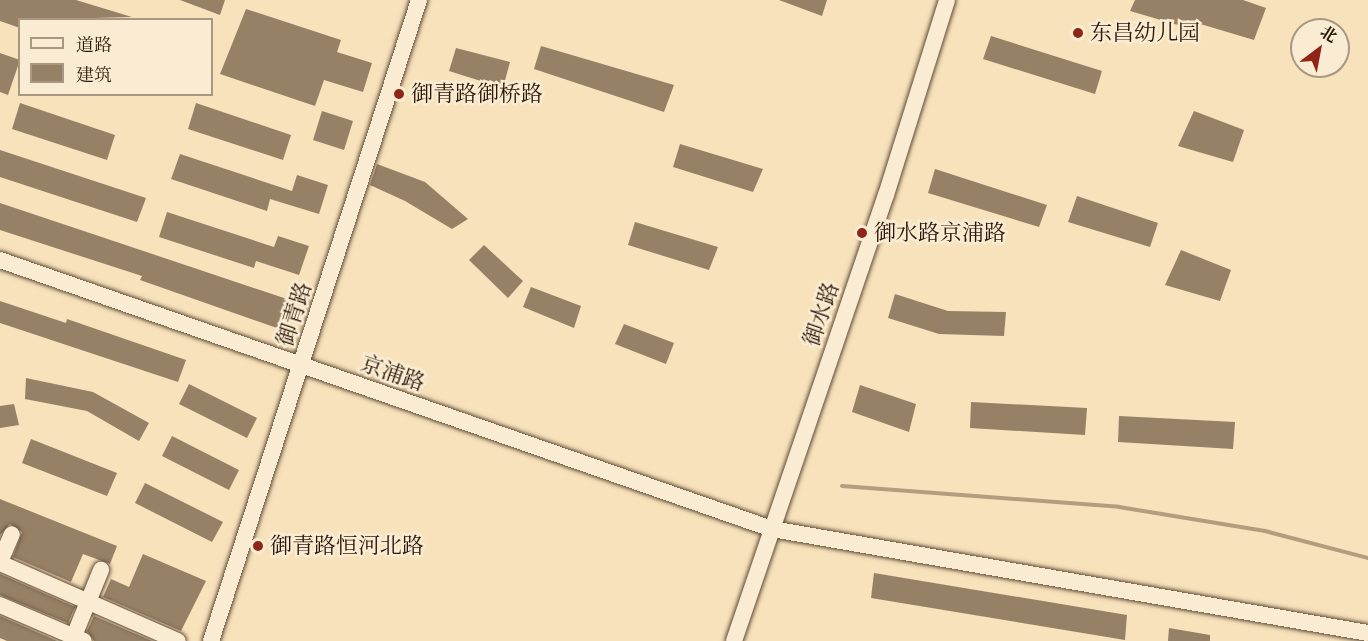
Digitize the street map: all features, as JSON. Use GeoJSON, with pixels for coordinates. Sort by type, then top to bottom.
{"type":"FeatureCollection","features":[{"type":"Feature","properties":{"kind":"street","name":"御青路"},"geometry":{"type":"LineString","coordinates":[[211,641],[419,0]]}},
{"type":"Feature","properties":{"kind":"street","name":"御水路"},"geometry":{"type":"LineString","coordinates":[[734,641],[886,195],[947,0]]}},
{"type":"Feature","properties":{"kind":"street","name":"京浦路"},"geometry":{"type":"LineString","coordinates":[[0,260],[772,529],[1368,633]]}},
{"type":"Feature","properties":{"kind":"street"},"geometry":{"type":"LineString","coordinates":[[12,534],[0,563],[178,641]]}},
{"type":"Feature","properties":{"kind":"street"},"geometry":{"type":"LineString","coordinates":[[0,605],[77,640],[101,570]]}},
{"type":"Feature","properties":{"kind":"building"},"geometry":{"type":"Polygon","coordinates":[[[0,0],[76,0],[132,17],[18,18],[18,27],[0,21],[0,0]]]}},
{"type":"Feature","properties":{"kind":"building"},"geometry":{"type":"Polygon","coordinates":[[[180,0],[225,0],[220,15],[180,0]]]}},
{"type":"Feature","properties":{"kind":"building"},"geometry":{"type":"Polygon","coordinates":[[[779,0],[827,0],[822,16],[779,0]]]}},
{"type":"Feature","properties":{"kind":"building"},"geometry":{"type":"Polygon","coordinates":[[[1135,0],[1243,0],[1266,8],[1254,40],[1187,20],[1185,27],[1130,11],[1135,0]]]}},
{"type":"Feature","properties":{"kind":"building"},"geometry":{"type":"Polygon","coordinates":[[[246,9],[341,40],[337,52],[372,63],[363,92],[324,80],[315,106],[220,74],[246,9]]]}},
{"type":"Feature","properties":{"kind":"building"},"geometry":{"type":"Polygon","coordinates":[[[991,36],[1102,71],[1095,94],[983,59],[991,36]]]}},
{"type":"Feature","properties":{"kind":"building"},"geometry":{"type":"Polygon","coordinates":[[[541,46],[674,85],[664,112],[534,69],[541,46]]]}},
{"type":"Feature","properties":{"kind":"building"},"geometry":{"type":"Polygon","coordinates":[[[456,48],[510,62],[503,88],[449,71],[456,48]]]}},
{"type":"Feature","properties":{"kind":"building"},"geometry":{"type":"Polygon","coordinates":[[[0,53],[18,59],[18,66],[8,95],[0,92],[0,53]]]}},
{"type":"Feature","properties":{"kind":"building"},"geometry":{"type":"Polygon","coordinates":[[[20,103],[115,135],[107,160],[12,129],[20,103]]]}},
{"type":"Feature","properties":{"kind":"building"},"geometry":{"type":"Polygon","coordinates":[[[196,103],[291,135],[283,160],[188,129],[196,103]]]}},
{"type":"Feature","properties":{"kind":"building"},"geometry":{"type":"Polygon","coordinates":[[[322,111],[353,121],[344,150],[313,140],[322,111]]]}},
{"type":"Feature","properties":{"kind":"building"},"geometry":{"type":"Polygon","coordinates":[[[1194,111],[1244,130],[1233,162],[1178,146],[1194,111]]]}},
{"type":"Feature","properties":{"kind":"building"},"geometry":{"type":"Polygon","coordinates":[[[680,144],[763,169],[753,192],[673,167],[680,144]]]}},
{"type":"Feature","properties":{"kind":"building"},"geometry":{"type":"Polygon","coordinates":[[[0,150],[146,198],[137,222],[0,177],[0,150]]]}},
{"type":"Feature","properties":{"kind":"building"},"geometry":{"type":"Polygon","coordinates":[[[180,154],[292,191],[297,175],[328,185],[319,214],[270,199],[267,211],[171,179],[180,154]]]}},
{"type":"Feature","properties":{"kind":"building"},"geometry":{"type":"Polygon","coordinates":[[[377,164],[425,182],[468,219],[452,229],[405,201],[370,185],[377,164]]]}},
{"type":"Feature","properties":{"kind":"building"},"geometry":{"type":"Polygon","coordinates":[[[935,169],[1047,205],[1039,227],[928,193],[935,169]]]}},
{"type":"Feature","properties":{"kind":"building"},"geometry":{"type":"Polygon","coordinates":[[[1077,196],[1158,223],[1150,247],[1068,222],[1077,196]]]}},
{"type":"Feature","properties":{"kind":"building"},"geometry":{"type":"Polygon","coordinates":[[[0,203],[287,299],[277,328],[140,280],[142,276],[0,230],[0,203]]]}},
{"type":"Feature","properties":{"kind":"building"},"geometry":{"type":"Polygon","coordinates":[[[167,212],[274,247],[278,236],[309,246],[299,275],[256,261],[254,268],[159,237],[167,212]]]}},
{"type":"Feature","properties":{"kind":"building"},"geometry":{"type":"Polygon","coordinates":[[[635,222],[718,247],[709,270],[628,245],[635,222]]]}},
{"type":"Feature","properties":{"kind":"building"},"geometry":{"type":"Polygon","coordinates":[[[484,245],[523,281],[508,298],[469,260],[484,245]]]}},
{"type":"Feature","properties":{"kind":"building"},"geometry":{"type":"Polygon","coordinates":[[[1181,250],[1231,270],[1220,301],[1165,285],[1181,250]]]}},
{"type":"Feature","properties":{"kind":"building"},"geometry":{"type":"Polygon","coordinates":[[[531,287],[581,306],[574,328],[523,307],[531,287]]]}},
{"type":"Feature","properties":{"kind":"building"},"geometry":{"type":"Polygon","coordinates":[[[895,294],[948,311],[1006,312],[1004,336],[939,334],[888,318],[895,294]]]}},
{"type":"Feature","properties":{"kind":"building"},"geometry":{"type":"Polygon","coordinates":[[[0,301],[66,323],[67,319],[186,360],[178,382],[0,323],[0,301]]]}},
{"type":"Feature","properties":{"kind":"building"},"geometry":{"type":"Polygon","coordinates":[[[624,324],[674,343],[666,364],[615,344],[624,324]]]}},
{"type":"Feature","properties":{"kind":"building"},"geometry":{"type":"Polygon","coordinates":[[[26,378],[93,392],[149,423],[139,441],[87,411],[25,399],[26,378]]]}},
{"type":"Feature","properties":{"kind":"building"},"geometry":{"type":"Polygon","coordinates":[[[189,384],[257,418],[247,438],[179,404],[189,384]]]}},
{"type":"Feature","properties":{"kind":"building"},"geometry":{"type":"Polygon","coordinates":[[[860,385],[916,404],[909,432],[852,412],[860,385]]]}},
{"type":"Feature","properties":{"kind":"building"},"geometry":{"type":"Polygon","coordinates":[[[971,402],[1087,408],[1085,435],[970,428],[971,402]]]}},
{"type":"Feature","properties":{"kind":"building"},"geometry":{"type":"Polygon","coordinates":[[[14,404],[19,425],[0,428],[0,406],[14,404]]]}},
{"type":"Feature","properties":{"kind":"building"},"geometry":{"type":"Polygon","coordinates":[[[1119,416],[1235,422],[1233,449],[1118,442],[1119,416]]]}},
{"type":"Feature","properties":{"kind":"building"},"geometry":{"type":"Polygon","coordinates":[[[172,436],[239,470],[229,490],[162,456],[172,436]]]}},
{"type":"Feature","properties":{"kind":"building"},"geometry":{"type":"Polygon","coordinates":[[[31,439],[117,473],[107,496],[22,463],[31,439]]]}},
{"type":"Feature","properties":{"kind":"building"},"geometry":{"type":"Polygon","coordinates":[[[145,483],[223,522],[212,542],[135,503],[145,483]]]}},
{"type":"Feature","properties":{"kind":"building"},"geometry":{"type":"Polygon","coordinates":[[[0,499],[117,546],[110,564],[83,554],[71,582],[13,557],[22,532],[10,524],[0,535],[0,499]]]}},
{"type":"Feature","properties":{"kind":"building"},"geometry":{"type":"Polygon","coordinates":[[[143,554],[206,581],[181,631],[103,597],[111,579],[129,587],[143,554]]]}},
{"type":"Feature","properties":{"kind":"building"},"geometry":{"type":"Polygon","coordinates":[[[874,573],[1127,615],[1125,640],[871,598],[874,573]]]}},
{"type":"Feature","properties":{"kind":"building"},"geometry":{"type":"Polygon","coordinates":[[[0,574],[75,607],[68,623],[0,595],[0,574]]]}},
{"type":"Feature","properties":{"kind":"building"},"geometry":{"type":"Polygon","coordinates":[[[0,616],[57,641],[7,641],[0,638],[0,616]]]}},
{"type":"Feature","properties":{"kind":"building"},"geometry":{"type":"Polygon","coordinates":[[[94,616],[152,641],[94,641],[87,631],[94,616]]]}},
{"type":"Feature","properties":{"kind":"building"},"geometry":{"type":"Polygon","coordinates":[[[1169,628],[1210,635],[1210,641],[1168,641],[1169,628]]]}},
{"type":"Feature","properties":{"kind":"waterway"},"geometry":{"type":"LineString","coordinates":[[842,486],[1119,507],[1265,531],[1368,558]]}},
{"type":"Feature","properties":{"kind":"place","name":"东昌幼儿园"},"geometry":{"type":"Point","coordinates":[1078,33]}},
{"type":"Feature","properties":{"kind":"place","name":"御青路御桥路"},"geometry":{"type":"Point","coordinates":[399,94]}},
{"type":"Feature","properties":{"kind":"place","name":"御水路京浦路"},"geometry":{"type":"Point","coordinates":[862,233]}},
{"type":"Feature","properties":{"kind":"place","name":"御青路恒河北路"},"geometry":{"type":"Point","coordinates":[258,546]}}]}
